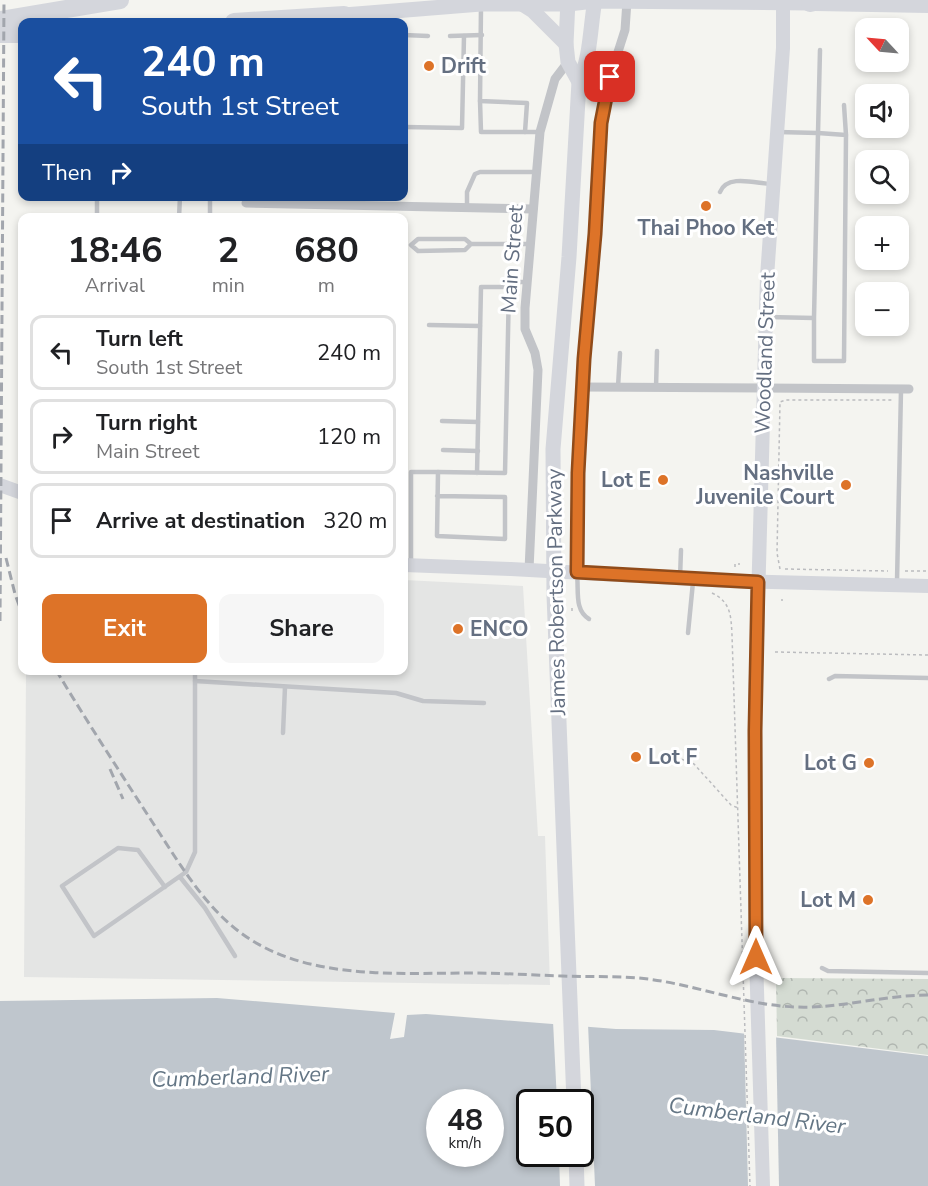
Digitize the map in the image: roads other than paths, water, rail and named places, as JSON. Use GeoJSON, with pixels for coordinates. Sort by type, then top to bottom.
{"type":"FeatureCollection","features":[{"type":"Feature","properties":{"kind":"highway"},"geometry":{"type":"LineString","coordinates":[[0,20],[112,2]]}},
{"type":"Feature","properties":{"kind":"highway"},"geometry":{"type":"LineString","coordinates":[[0,34],[18,34]]}},
{"type":"Feature","properties":{"kind":"main road"},"geometry":{"type":"LineString","coordinates":[[352,18],[482,2],[522,4],[595,1],[669,3],[783,1],[856,6],[928,6]]}},
{"type":"Feature","properties":{"kind":"main road","name":"James Robertson Parkway"},"geometry":{"type":"LineString","coordinates":[[573,1089],[554,584],[553,449],[565,312],[579,82],[587,66],[595,1]]}},
{"type":"Feature","properties":{"kind":"main road","name":"Woodland Street"},"geometry":{"type":"LineString","coordinates":[[763,1186],[756,957],[755,731],[766,317],[773,185],[783,68],[783,1]]}},
{"type":"Feature","properties":{"kind":"main road"},"geometry":{"type":"LineString","coordinates":[[568,2],[566,44],[568,62],[579,82]]}},
{"type":"Feature","properties":{"kind":"main road"},"geometry":{"type":"LineString","coordinates":[[522,4],[533,11],[566,44]]}},
{"type":"Feature","properties":{"kind":"main road"},"geometry":{"type":"LineString","coordinates":[[0,485],[18,492]]}},
{"type":"Feature","properties":{"kind":"main road"},"geometry":{"type":"LineString","coordinates":[[408,566],[577,572],[688,583],[898,578],[928,586]]}},
{"type":"Feature","properties":{"kind":"main road"},"geometry":{"type":"LineString","coordinates":[[576,1167],[577,1186]]}},
{"type":"Feature","properties":{"kind":"street"},"geometry":{"type":"LineString","coordinates":[[577,572],[582,387],[595,234],[601,123],[610,77],[624,36],[627,1]]}},
{"type":"Feature","properties":{"kind":"street","name":"Main Street"},"geometry":{"type":"LineString","coordinates":[[529,570],[538,370],[535,353],[525,329],[527,282],[540,132],[555,79],[568,62]]}},
{"type":"Feature","properties":{"kind":"street"},"geometry":{"type":"LineString","coordinates":[[317,201],[327,204],[340,201]]}},
{"type":"Feature","properties":{"kind":"street"},"geometry":{"type":"LineString","coordinates":[[362,201],[533,209]]}},
{"type":"Feature","properties":{"kind":"street"},"geometry":{"type":"LineString","coordinates":[[582,387],[905,389]]}},
{"type":"Feature","properties":{"kind":"lane"},"geometry":{"type":"LineString","coordinates":[[482,2],[481,132],[540,132]]}},
{"type":"Feature","properties":{"kind":"lane"},"geometry":{"type":"LineString","coordinates":[[408,35],[428,36]]}},
{"type":"Feature","properties":{"kind":"lane"},"geometry":{"type":"LineString","coordinates":[[450,36],[482,35]]}},
{"type":"Feature","properties":{"kind":"lane"},"geometry":{"type":"LineString","coordinates":[[408,127],[462,128],[464,36]]}},
{"type":"Feature","properties":{"kind":"lane"},"geometry":{"type":"LineString","coordinates":[[820,50],[814,361],[844,361],[846,135],[844,105]]}},
{"type":"Feature","properties":{"kind":"lane"},"geometry":{"type":"LineString","coordinates":[[480,101],[527,104],[525,132]]}},
{"type":"Feature","properties":{"kind":"lane"},"geometry":{"type":"LineString","coordinates":[[778,132],[846,135]]}},
{"type":"Feature","properties":{"kind":"lane"},"geometry":{"type":"LineString","coordinates":[[467,207],[467,192],[476,174],[480,172],[537,172]]}},
{"type":"Feature","properties":{"kind":"lane"},"geometry":{"type":"LineString","coordinates":[[720,192],[724,185],[732,182],[773,185]]}},
{"type":"Feature","properties":{"kind":"lane"},"geometry":{"type":"LineString","coordinates":[[408,246],[418,239],[465,239],[471,244],[531,244]]}},
{"type":"Feature","properties":{"kind":"lane"},"geometry":{"type":"LineString","coordinates":[[411,245],[418,250],[465,250],[471,244]]}},
{"type":"Feature","properties":{"kind":"lane"},"geometry":{"type":"LineString","coordinates":[[408,553],[411,472],[505,473],[509,287],[514,282],[527,282]]}},
{"type":"Feature","properties":{"kind":"lane"},"geometry":{"type":"LineString","coordinates":[[477,473],[481,287],[509,287]]}},
{"type":"Feature","properties":{"kind":"lane"},"geometry":{"type":"LineString","coordinates":[[766,317],[814,318]]}},
{"type":"Feature","properties":{"kind":"lane"},"geometry":{"type":"LineString","coordinates":[[429,325],[480,326]]}},
{"type":"Feature","properties":{"kind":"lane"},"geometry":{"type":"LineString","coordinates":[[656,388],[657,351]]}},
{"type":"Feature","properties":{"kind":"lane"},"geometry":{"type":"LineString","coordinates":[[618,387],[620,353]]}},
{"type":"Feature","properties":{"kind":"lane"},"geometry":{"type":"LineString","coordinates":[[898,578],[901,400],[905,389]]}},
{"type":"Feature","properties":{"kind":"lane"},"geometry":{"type":"LineString","coordinates":[[442,421],[478,422]]}},
{"type":"Feature","properties":{"kind":"lane"},"geometry":{"type":"LineString","coordinates":[[443,450],[478,451]]}},
{"type":"Feature","properties":{"kind":"lane"},"geometry":{"type":"LineString","coordinates":[[438,472],[437,536],[505,539],[505,497],[438,496]]}},
{"type":"Feature","properties":{"kind":"lane"},"geometry":{"type":"LineString","coordinates":[[681,550],[688,583],[688,633]]}},
{"type":"Feature","properties":{"kind":"lane"},"geometry":{"type":"LineString","coordinates":[[577,572],[579,608],[582,615],[589,619]]}},
{"type":"Feature","properties":{"kind":"lane"},"geometry":{"type":"LineString","coordinates":[[165,887],[138,850],[124,847],[118,848],[62,886],[94,936],[180,877],[186,872],[195,852],[195,675]]}},
{"type":"Feature","properties":{"kind":"lane"},"geometry":{"type":"LineString","coordinates":[[829,680],[835,675],[928,678]]}},
{"type":"Feature","properties":{"kind":"lane"},"geometry":{"type":"LineString","coordinates":[[195,681],[396,693],[423,701],[483,703]]}},
{"type":"Feature","properties":{"kind":"lane"},"geometry":{"type":"LineString","coordinates":[[283,734],[285,687]]}},
{"type":"Feature","properties":{"kind":"lane"},"geometry":{"type":"LineString","coordinates":[[180,877],[205,908],[235,956]]}},
{"type":"Feature","properties":{"kind":"lane"},"geometry":{"type":"LineString","coordinates":[[822,968],[847,972],[928,973]]}},
{"type":"Feature","properties":{"kind":"water","name":"Cumberland River"},"geometry":{"type":"Polygon","coordinates":[[[217,998],[395,1013],[390,1039],[404,1037],[407,1015],[426,1014],[616,1029],[714,1030],[928,1056],[928,1186],[0,1186],[0,1001],[217,998]]]}},
{"type":"Feature","properties":{"kind":"railway"},"geometry":{"type":"LineString","coordinates":[[0,621],[4,0]]}},
{"type":"Feature","properties":{"kind":"railway"},"geometry":{"type":"LineString","coordinates":[[6,558],[18,602]]}},
{"type":"Feature","properties":{"kind":"railway"},"geometry":{"type":"LineString","coordinates":[[59,675],[149,817],[211,906],[237,930],[263,946],[290,958],[319,966],[380,973],[482,973],[639,978],[678,984],[756,1002],[795,1007],[828,1006],[928,995]]}},
{"type":"Feature","properties":{"kind":"railway"},"geometry":{"type":"LineString","coordinates":[[110,769],[123,799]]}},
{"type":"Feature","properties":{"kind":"place","name":"Drift"},"geometry":{"type":"Point","coordinates":[429,66]}},
{"type":"Feature","properties":{"kind":"place","name":"Thai Phoo Ket"},"geometry":{"type":"Point","coordinates":[706,206]}},
{"type":"Feature","properties":{"kind":"place","name":"Lot E"},"geometry":{"type":"Point","coordinates":[663,480]}},
{"type":"Feature","properties":{"kind":"place","name":"Nashville Juvenile Court"},"geometry":{"type":"Point","coordinates":[846,485]}},
{"type":"Feature","properties":{"kind":"place","name":"ENCO"},"geometry":{"type":"Point","coordinates":[458,629]}},
{"type":"Feature","properties":{"kind":"place","name":"Lot F"},"geometry":{"type":"Point","coordinates":[636,757]}},
{"type":"Feature","properties":{"kind":"place","name":"Lot G"},"geometry":{"type":"Point","coordinates":[869,763]}},
{"type":"Feature","properties":{"kind":"place","name":"Lot M"},"geometry":{"type":"Point","coordinates":[868,900]}}]}
